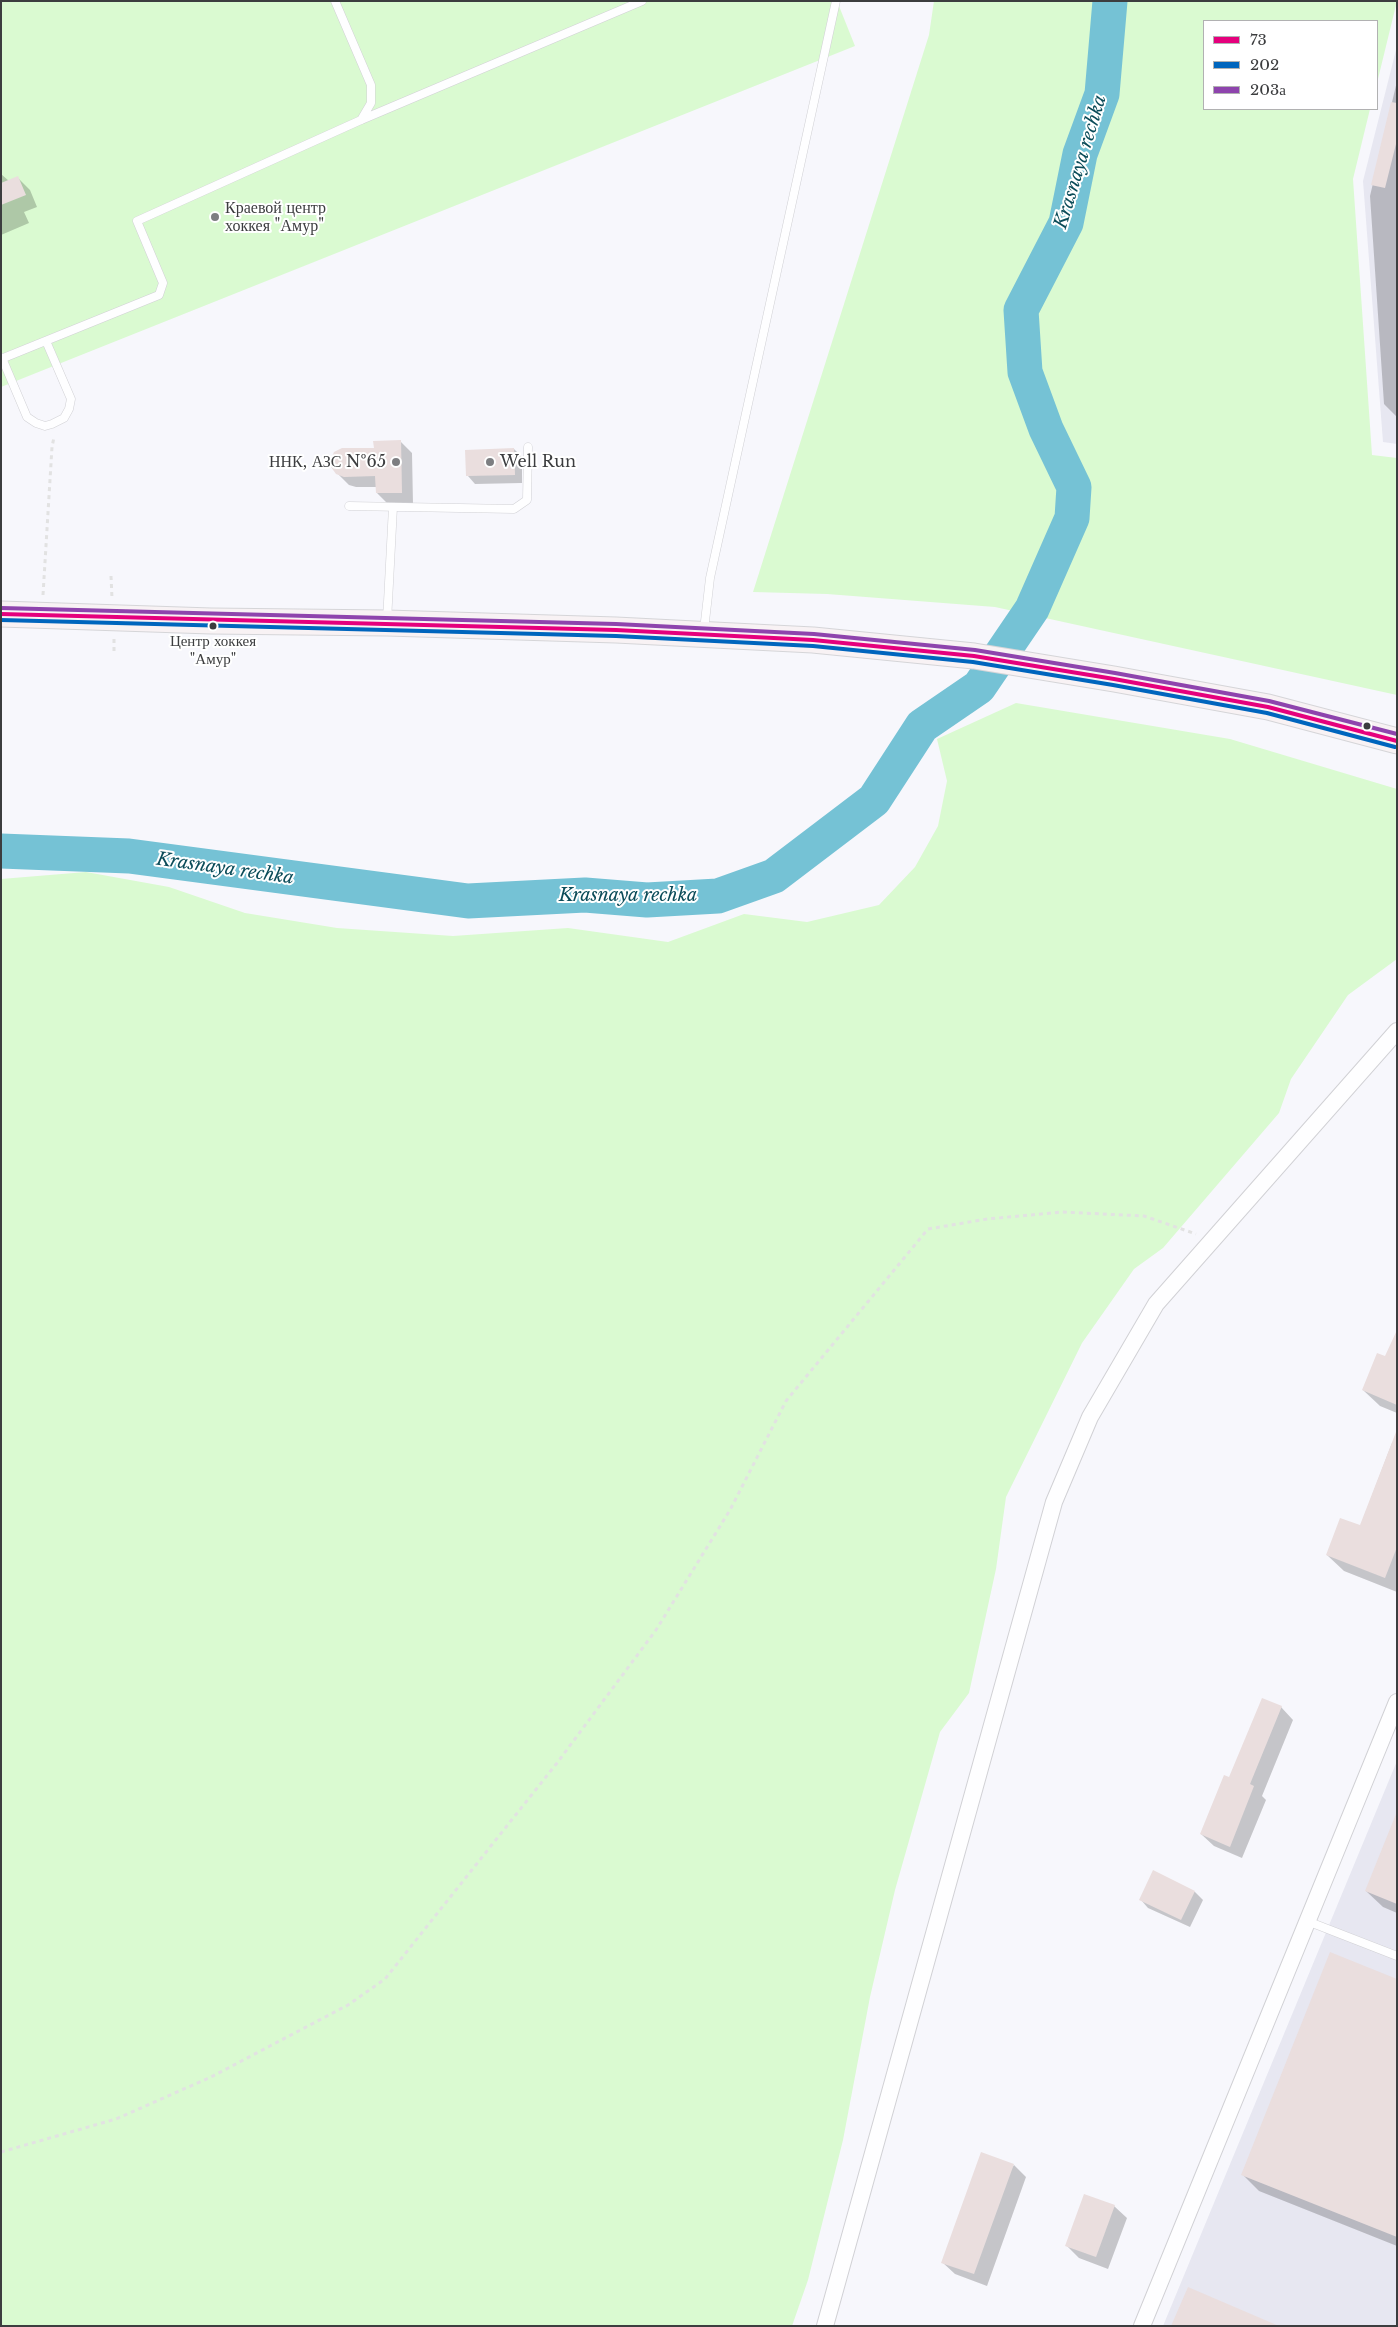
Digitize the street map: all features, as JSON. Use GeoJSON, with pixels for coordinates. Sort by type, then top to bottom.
{"type":"FeatureCollection","features":[{"type":"Feature","properties":{"kind":"main road"},"geometry":{"type":"LineString","coordinates":[[1,614],[211,621],[387,623],[813,640],[974,656],[1114,679],[1268,707],[1397,740]]}},
{"type":"Feature","properties":{"kind":"street"},"geometry":{"type":"LineString","coordinates":[[825,2326],[1054,1502],[1090,1417],[1156,1304],[1397,1031]]}},
{"type":"Feature","properties":{"kind":"street"},"geometry":{"type":"LineString","coordinates":[[1142,2326],[1397,1702]]}},
{"type":"Feature","properties":{"kind":"lane"},"geometry":{"type":"LineString","coordinates":[[335,1],[371,85],[371,103],[361,120]]}},
{"type":"Feature","properties":{"kind":"lane"},"geometry":{"type":"LineString","coordinates":[[46,341],[71,399],[70,409],[58,421],[45,426],[27,417],[2,359],[46,341],[159,295],[163,283],[137,221],[361,120],[642,1]]}},
{"type":"Feature","properties":{"kind":"lane"},"geometry":{"type":"LineString","coordinates":[[704,635],[710,578],[836,1]]}},
{"type":"Feature","properties":{"kind":"lane"},"geometry":{"type":"LineString","coordinates":[[349,506],[514,509],[527,500],[528,447]]}},
{"type":"Feature","properties":{"kind":"lane"},"geometry":{"type":"LineString","coordinates":[[387,623],[393,507]]}},
{"type":"Feature","properties":{"kind":"lane"},"geometry":{"type":"LineString","coordinates":[[1307,1921],[1397,1956]]}},
{"type":"Feature","properties":{"kind":"path"},"geometry":{"type":"LineString","coordinates":[[42,616],[52,447],[58,421]]}},
{"type":"Feature","properties":{"kind":"path"},"geometry":{"type":"LineString","coordinates":[[1,2152],[116,2119],[212,2077],[348,2005],[385,1979],[557,1763],[656,1630],[730,1510],[786,1401],[928,1229],[987,1219],[1062,1212],[1144,1216],[1213,1240]]}},
{"type":"Feature","properties":{"kind":"shaded area"},"geometry":{"type":"Polygon","coordinates":[[[1397,46],[1397,444],[1383,442],[1363,181],[1397,46]]]}},
{"type":"Feature","properties":{"kind":"shaded area"},"geometry":{"type":"Polygon","coordinates":[[[1397,1761],[1397,2326],[1163,2326],[1397,1761]]]}},
{"type":"Feature","properties":{"kind":"green space","name":"Краевой центр хоккея \"Амур\""},"geometry":{"type":"Polygon","coordinates":[[[1,1],[837,1],[855,46],[1,387],[1,1]]]}},
{"type":"Feature","properties":{"kind":"green space"},"geometry":{"type":"Polygon","coordinates":[[[934,1],[1397,1],[1378,79],[1378,20],[1203,20],[1203,110],[1370,110],[1353,179],[1372,455],[1397,458],[1397,695],[995,607],[827,594],[753,592],[929,35],[934,1]]]}},
{"type":"Feature","properties":{"kind":"green space"},"geometry":{"type":"Polygon","coordinates":[[[1016,703],[1230,739],[1397,789],[1397,959],[1348,995],[1291,1079],[1279,1113],[1163,1248],[1134,1269],[1082,1343],[1006,1497],[996,1569],[969,1693],[940,1732],[895,1890],[870,1997],[843,2140],[808,2280],[792,2326],[1,2326],[1,879],[86,872],[169,887],[245,913],[337,928],[453,936],[568,928],[668,942],[744,914],[807,922],[879,905],[915,867],[938,826],[947,781],[937,739],[1016,703]]]}},
{"type":"Feature","properties":{"kind":"building"},"geometry":{"type":"Polygon","coordinates":[[[1391,102],[1397,103],[1397,140],[1385,188],[1371,185],[1391,102]]]}},
{"type":"Feature","properties":{"kind":"building"},"geometry":{"type":"Polygon","coordinates":[[[18,176],[26,195],[1,205],[1,183],[18,176]]]}},
{"type":"Feature","properties":{"kind":"building"},"geometry":{"type":"Polygon","coordinates":[[[401,440],[402,493],[376,493],[375,476],[344,477],[336,474],[331,467],[331,459],[334,452],[342,448],[374,448],[373,441],[401,440]]]}},
{"type":"Feature","properties":{"kind":"building","name":"Well Run"},"geometry":{"type":"Polygon","coordinates":[[[514,448],[515,475],[466,476],[465,450],[514,448]]]}},
{"type":"Feature","properties":{"kind":"building"},"geometry":{"type":"Polygon","coordinates":[[[1397,1330],[1397,1405],[1362,1390],[1377,1353],[1385,1356],[1397,1330]]]}},
{"type":"Feature","properties":{"kind":"building"},"geometry":{"type":"Polygon","coordinates":[[[1396,1432],[1397,1547],[1385,1578],[1326,1555],[1340,1518],[1360,1525],[1396,1432]]]}},
{"type":"Feature","properties":{"kind":"building"},"geometry":{"type":"Polygon","coordinates":[[[1262,1698],[1282,1706],[1250,1784],[1254,1786],[1230,1847],[1200,1834],[1224,1775],[1229,1777],[1262,1698]]]}},
{"type":"Feature","properties":{"kind":"building"},"geometry":{"type":"Polygon","coordinates":[[[1397,1814],[1397,1904],[1365,1891],[1397,1814]]]}},
{"type":"Feature","properties":{"kind":"building"},"geometry":{"type":"Polygon","coordinates":[[[1153,1870],[1195,1891],[1181,1920],[1139,1900],[1153,1870]]]}},
{"type":"Feature","properties":{"kind":"building"},"geometry":{"type":"Polygon","coordinates":[[[1330,1952],[1397,1979],[1397,2237],[1241,2175],[1330,1952]]]}},
{"type":"Feature","properties":{"kind":"building"},"geometry":{"type":"Polygon","coordinates":[[[981,2152],[1014,2164],[974,2274],[941,2263],[981,2152]]]}},
{"type":"Feature","properties":{"kind":"building"},"geometry":{"type":"Polygon","coordinates":[[[1084,2194],[1115,2205],[1096,2257],[1065,2246],[1084,2194]]]}},
{"type":"Feature","properties":{"kind":"building"},"geometry":{"type":"Polygon","coordinates":[[[1188,2287],[1279,2326],[1171,2326],[1188,2287]]]}},
{"type":"Feature","properties":{"kind":"waterway","name":"Krasnaya rechka"},"geometry":{"type":"LineString","coordinates":[[1,851],[129,856],[468,901],[585,895],[647,900],[718,896],[774,876],[874,800],[922,726],[979,687],[1032,609],[1072,518],[1074,487],[1046,429],[1025,372],[1021,310],[1066,223],[1080,154],[1102,94],[1110,1]]}},
{"type":"Feature","properties":{"kind":"transit line","name":"203а"},"geometry":{"type":"LineString","coordinates":[[1,608],[616,624],[814,634],[975,650],[1115,673],[1269,701],[1397,734]]}},
{"type":"Feature","properties":{"kind":"transit line","name":"73"},"geometry":{"type":"LineString","coordinates":[[1,614],[616,630],[813,640],[974,656],[1114,679],[1268,707],[1397,741]]}},
{"type":"Feature","properties":{"kind":"transit line","name":"202"},"geometry":{"type":"LineString","coordinates":[[1,620],[616,636],[813,646],[973,662],[1113,685],[1267,713],[1395,747]]}},
{"type":"Feature","properties":{"kind":"place","name":"Краевой центр хоккея \"Амур\""},"geometry":{"type":"Point","coordinates":[215,217]}},
{"type":"Feature","properties":{"kind":"place","name":"ННК, АЗС №65"},"geometry":{"type":"Point","coordinates":[396,462]}},
{"type":"Feature","properties":{"kind":"place","name":"Well Run"},"geometry":{"type":"Point","coordinates":[490,462]}},
{"type":"Feature","properties":{"kind":"place","name":"Центр хоккея \"Амур\""},"geometry":{"type":"Point","coordinates":[213,626]}}]}
